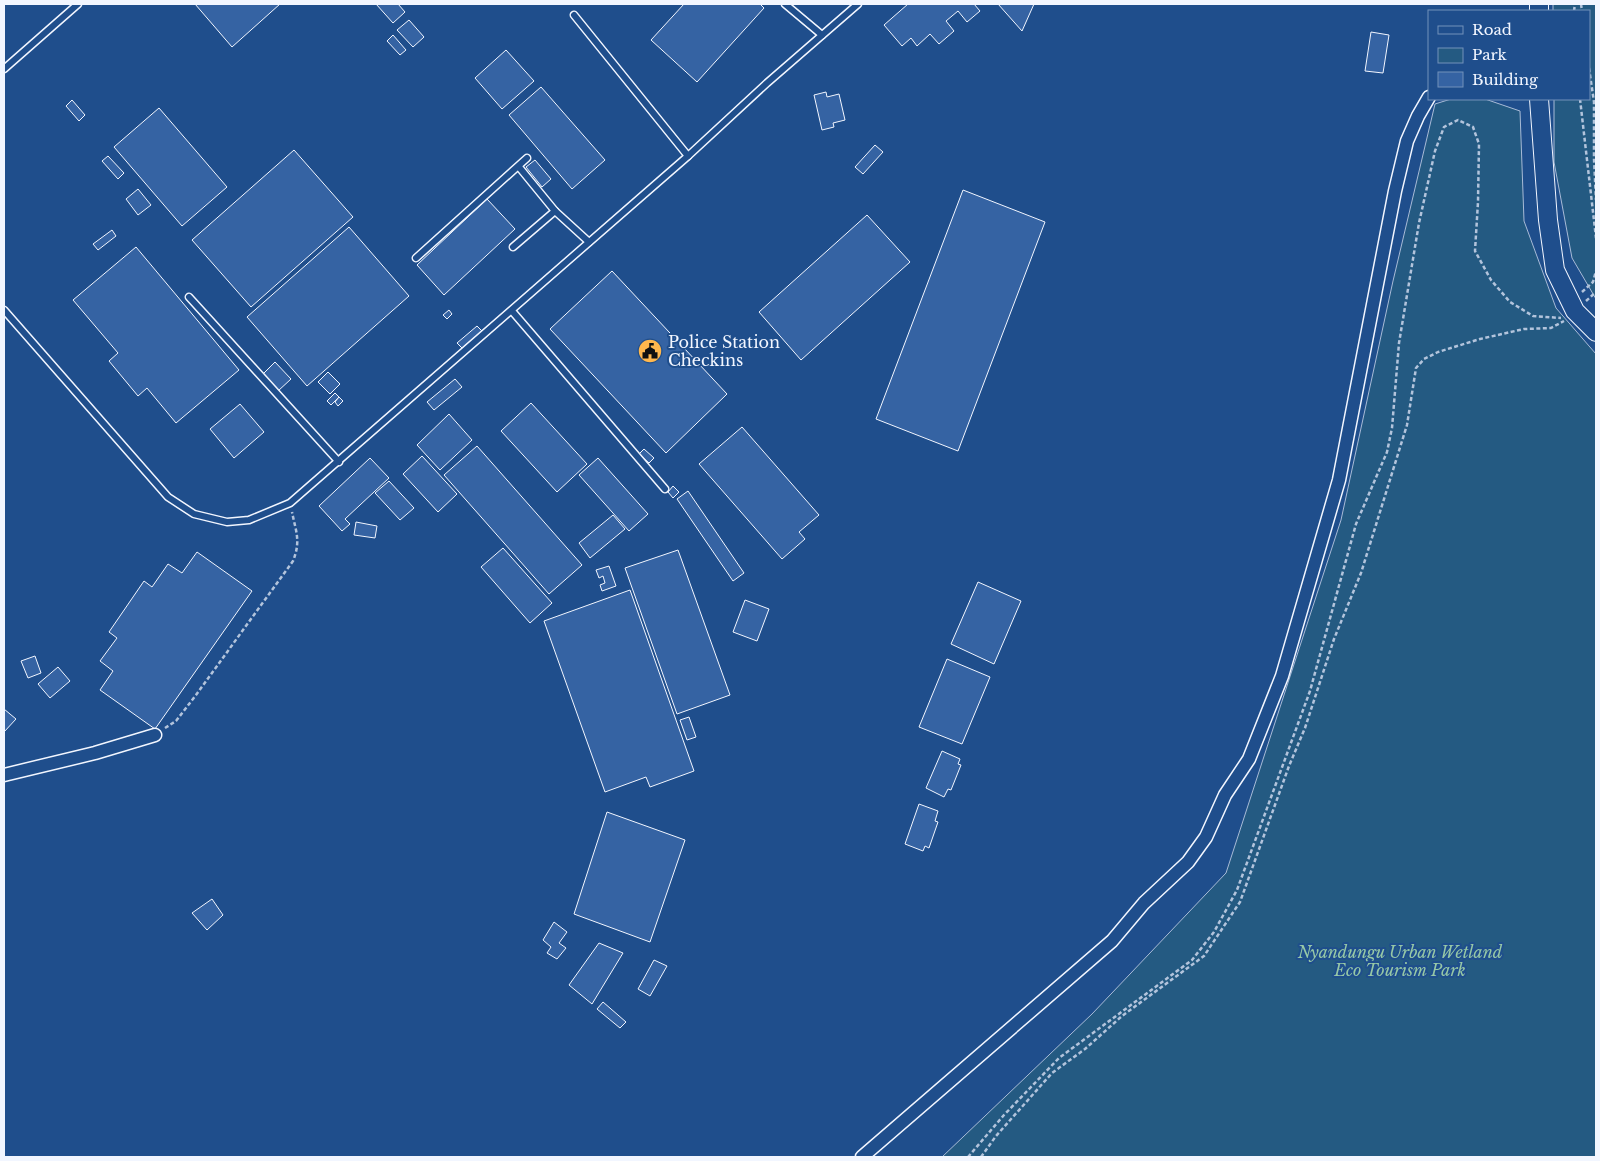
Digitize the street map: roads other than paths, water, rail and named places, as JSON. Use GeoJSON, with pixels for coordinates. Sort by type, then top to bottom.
{"type":"FeatureCollection","features":[{"type":"Feature","properties":{"kind":"main road"},"geometry":{"type":"LineString","coordinates":[[1539,100],[1548,220],[1555,270],[1571,310],[1576,311],[1596,332]]}},
{"type":"Feature","properties":{"kind":"street"},"geometry":{"type":"LineString","coordinates":[[862,1157],[1112,941],[1144,903],[1188,862],[1206,837],[1225,795],[1249,759],[1282,676],[1339,480],[1394,191],[1407,141],[1428,99]]}},
{"type":"Feature","properties":{"kind":"street"},"geometry":{"type":"LineString","coordinates":[[4,775],[94,753],[155,735]]}},
{"type":"Feature","properties":{"kind":"lane"},"geometry":{"type":"LineString","coordinates":[[4,68],[78,4]]}},
{"type":"Feature","properties":{"kind":"lane"},"geometry":{"type":"LineString","coordinates":[[785,4],[822,35]]}},
{"type":"Feature","properties":{"kind":"lane"},"geometry":{"type":"LineString","coordinates":[[4,310],[168,497],[194,514],[227,522],[249,520],[290,503],[339,462],[858,4]]}},
{"type":"Feature","properties":{"kind":"lane"},"geometry":{"type":"LineString","coordinates":[[574,15],[688,156]]}},
{"type":"Feature","properties":{"kind":"lane"},"geometry":{"type":"LineString","coordinates":[[416,258],[527,158]]}},
{"type":"Feature","properties":{"kind":"lane"},"geometry":{"type":"LineString","coordinates":[[519,167],[555,211],[589,242]]}},
{"type":"Feature","properties":{"kind":"lane"},"geometry":{"type":"LineString","coordinates":[[513,247],[555,211]]}},
{"type":"Feature","properties":{"kind":"lane"},"geometry":{"type":"LineString","coordinates":[[188,297],[339,462]]}},
{"type":"Feature","properties":{"kind":"lane"},"geometry":{"type":"LineString","coordinates":[[512,310],[665,490]]}},
{"type":"Feature","properties":{"kind":"place","name":"Police Station Checkins"},"geometry":{"type":"Point","coordinates":[650,351]}},
{"type":"Feature","properties":{"kind":"park label","name":"Nyandungu Urban Wetland Eco Tourism Park"},"geometry":{"type":"Point","coordinates":[1400,961]}}]}
